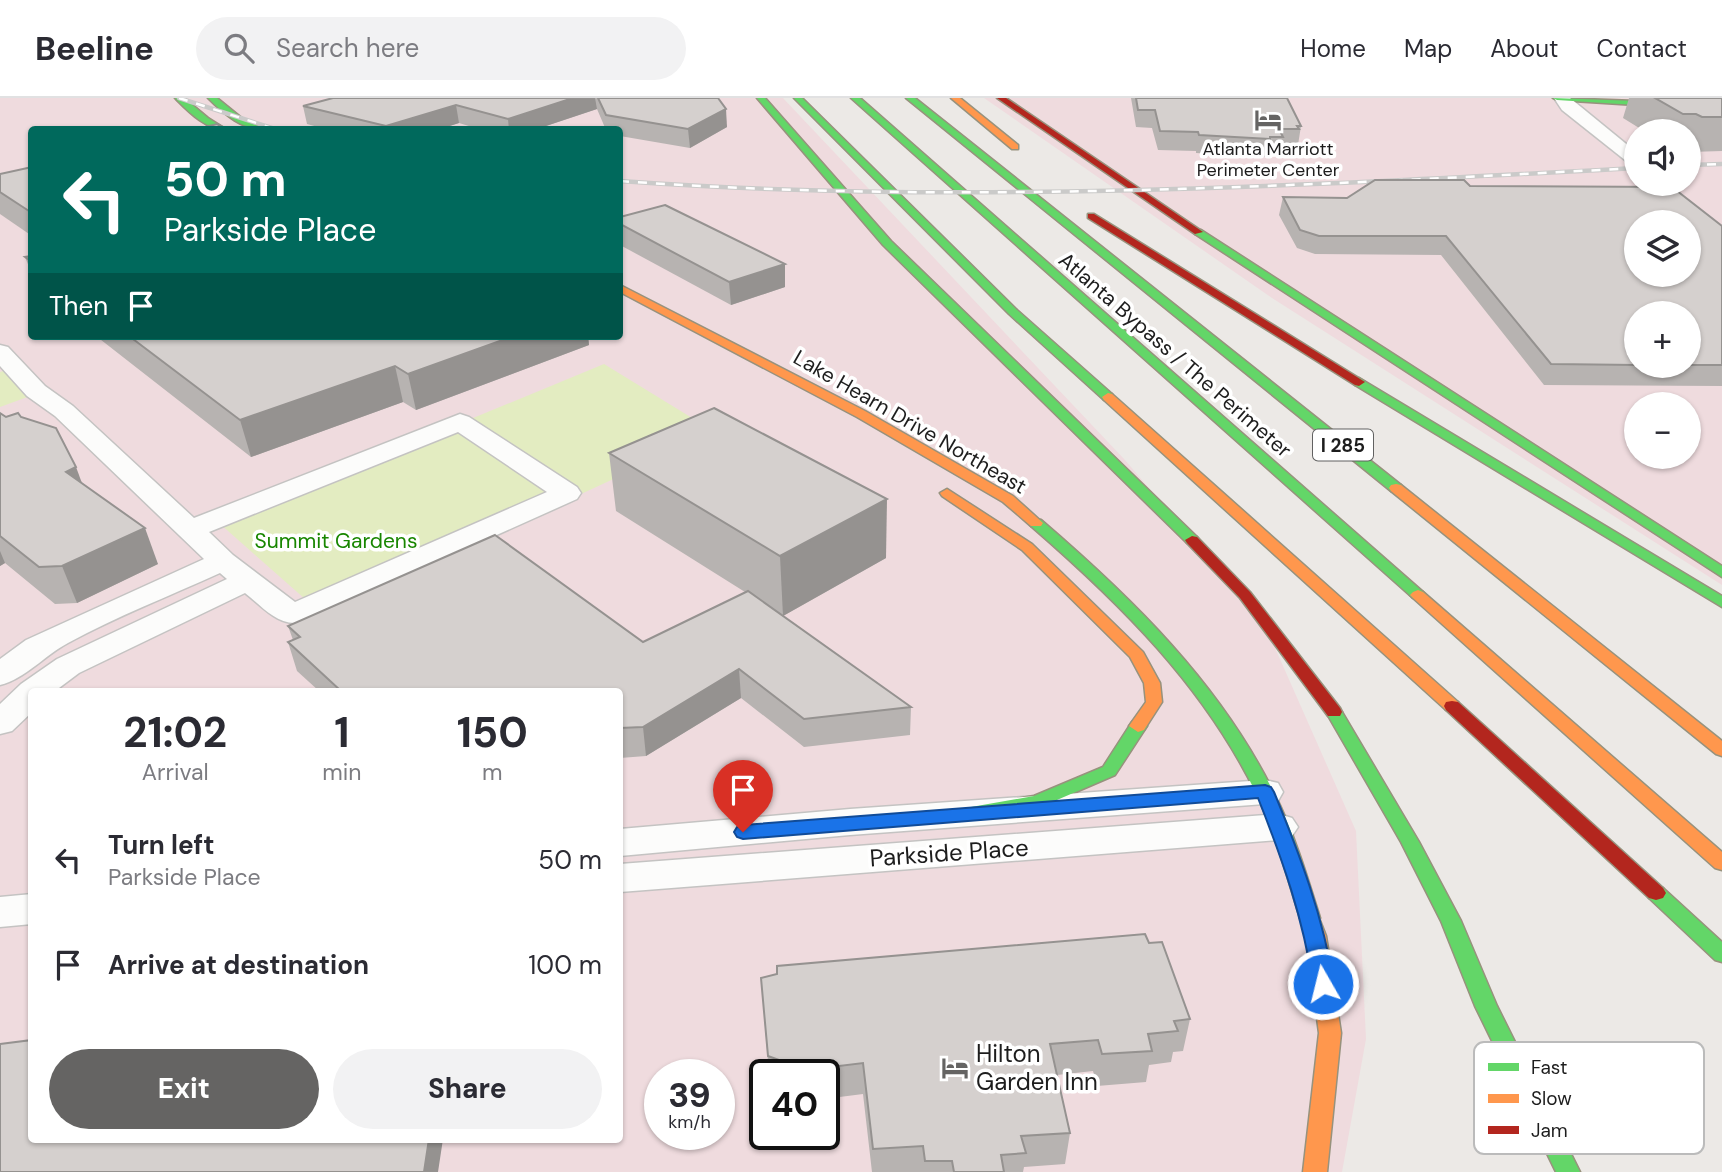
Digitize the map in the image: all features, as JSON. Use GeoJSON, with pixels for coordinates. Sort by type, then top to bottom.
{"type":"FeatureCollection","features":[{"type":"Feature","properties":{"kind":"main road"},"geometry":{"type":"LineString","coordinates":[[179,98],[216,126]]}},
{"type":"Feature","properties":{"kind":"main road"},"geometry":{"type":"LineString","coordinates":[[212,98],[242,122],[253,126]]}},
{"type":"Feature","properties":{"kind":"main road"},"geometry":{"type":"LineString","coordinates":[[761,98],[887,243],[1144,492],[1245,595],[1331,708],[1410,842],[1451,921],[1504,1042]]}},
{"type":"Feature","properties":{"kind":"main road"},"geometry":{"type":"LineString","coordinates":[[780,98],[991,346]]}},
{"type":"Feature","properties":{"kind":"main road"},"geometry":{"type":"LineString","coordinates":[[798,98],[1013,312],[1330,593],[1722,954]]}},
{"type":"Feature","properties":{"kind":"main road","name":"Atlanta Bypass / The Perimeter"},"geometry":{"type":"LineString","coordinates":[[855,98],[1722,863]]}},
{"type":"Feature","properties":{"kind":"main road","name":"Atlanta Bypass / The Perimeter"},"geometry":{"type":"LineString","coordinates":[[910,98],[1722,750]]}},
{"type":"Feature","properties":{"kind":"main road"},"geometry":{"type":"LineString","coordinates":[[955,98],[1025,155]]}},
{"type":"Feature","properties":{"kind":"main road"},"geometry":{"type":"LineString","coordinates":[[975,98],[1198,251]]}},
{"type":"Feature","properties":{"kind":"main road"},"geometry":{"type":"LineString","coordinates":[[1002,98],[1224,249],[1722,573]]}},
{"type":"Feature","properties":{"kind":"main road"},"geometry":{"type":"LineString","coordinates":[[1556,98],[1654,103],[1722,102]]}},
{"type":"Feature","properties":{"kind":"main road"},"geometry":{"type":"LineString","coordinates":[[964,140],[991,151],[1056,194]]}},
{"type":"Feature","properties":{"kind":"main road"},"geometry":{"type":"LineString","coordinates":[[1081,205],[1131,241],[1239,305],[1583,522],[1722,602]]}},
{"type":"Feature","properties":{"kind":"main road","name":"Lake Hearn Drive Northeast"},"geometry":{"type":"LineString","coordinates":[[623,290],[861,414],[1008,499],[1099,576],[1157,634],[1230,731],[1265,792],[1316,936],[1330,1032],[1315,1172]]}},
{"type":"Feature","properties":{"kind":"main road"},"geometry":{"type":"LineString","coordinates":[[1321,332],[1499,426]]}},
{"type":"Feature","properties":{"kind":"main road","name":"Lake Hearn Drive Northeast"},"geometry":{"type":"LineString","coordinates":[[933,485],[980,513],[1027,547],[1137,655],[1152,683],[1153,705],[1109,771],[1037,802],[971,813]]}},
{"type":"Feature","properties":{"kind":"main road"},"geometry":{"type":"LineString","coordinates":[[1559,1154],[1568,1172]]}},
{"type":"Feature","properties":{"kind":"street"},"geometry":{"type":"LineString","coordinates":[[1562,98],[1568,107],[1624,151]]}},
{"type":"Feature","properties":{"kind":"street"},"geometry":{"type":"LineString","coordinates":[[0,352],[36,391],[64,411],[223,561],[292,615],[567,493],[460,422],[192,529]]}},
{"type":"Feature","properties":{"kind":"street"},"geometry":{"type":"LineString","coordinates":[[0,675],[37,647],[61,634],[223,561]]}},
{"type":"Feature","properties":{"kind":"street"},"geometry":{"type":"LineString","coordinates":[[38,688],[68,666],[248,580]]}},
{"type":"Feature","properties":{"kind":"street"},"geometry":{"type":"LineString","coordinates":[[0,723],[28,696]]}},
{"type":"Feature","properties":{"kind":"street","name":"Parkside Place"},"geometry":{"type":"LineString","coordinates":[[623,877],[747,850],[971,813],[1265,792]]}},
{"type":"Feature","properties":{"kind":"street","name":"Parkside Place"},"geometry":{"type":"LineString","coordinates":[[623,843],[747,850],[1279,827]]}},
{"type":"Feature","properties":{"kind":"street"},"geometry":{"type":"LineString","coordinates":[[0,912],[28,909]]}},
{"type":"Feature","properties":{"kind":"shaded area"},"geometry":{"type":"Polygon","coordinates":[[[0,98],[783,98],[1125,460],[1264,623],[1356,831],[1366,1039],[1342,1172],[0,1172],[0,98]]]}},
{"type":"Feature","properties":{"kind":"shaded area"},"geometry":{"type":"Polygon","coordinates":[[[984,98],[1722,98],[1722,585],[1272,298],[984,98]]]}},
{"type":"Feature","properties":{"kind":"green space","name":"Summit Gardens"},"geometry":{"type":"Polygon","coordinates":[[[604,364],[715,432],[322,614],[219,523],[604,364]]]}},
{"type":"Feature","properties":{"kind":"green space"},"geometry":{"type":"Polygon","coordinates":[[[17,367],[44,391],[0,407],[0,372],[17,367]]]}},
{"type":"Feature","properties":{"kind":"building"},"geometry":{"type":"Polygon","coordinates":[[[333,98],[573,98],[508,119],[456,105],[386,126],[303,106],[333,98]]]}},
{"type":"Feature","properties":{"kind":"building"},"geometry":{"type":"Polygon","coordinates":[[[598,98],[718,98],[726,109],[688,129],[606,115],[598,98]]]}},
{"type":"Feature","properties":{"kind":"building"},"geometry":{"type":"Polygon","coordinates":[[[1136,98],[1287,98],[1301,126],[1297,126],[1299,129],[1279,129],[1283,137],[1270,139],[1160,131],[1155,110],[1138,110],[1136,98]]]}},
{"type":"Feature","properties":{"kind":"building"},"geometry":{"type":"Polygon","coordinates":[[[1655,98],[1722,98],[1722,117],[1683,114],[1655,98]]]}},
{"type":"Feature","properties":{"kind":"building"},"geometry":{"type":"Polygon","coordinates":[[[28,168],[28,210],[0,192],[0,174],[28,168]]]}},
{"type":"Feature","properties":{"kind":"building"},"geometry":{"type":"Polygon","coordinates":[[[1375,180],[1464,180],[1470,186],[1624,187],[1624,196],[1684,196],[1722,226],[1722,365],[1701,365],[1701,301],[1624,301],[1624,365],[1551,364],[1446,236],[1319,236],[1300,230],[1283,197],[1347,198],[1375,180]]]}},
{"type":"Feature","properties":{"kind":"building"},"geometry":{"type":"Polygon","coordinates":[[[665,205],[785,264],[729,282],[623,226],[623,216],[665,205]]]}},
{"type":"Feature","properties":{"kind":"building"},"geometry":{"type":"Polygon","coordinates":[[[134,340],[503,340],[408,374],[395,366],[240,420],[134,340]]]}},
{"type":"Feature","properties":{"kind":"building"},"geometry":{"type":"Polygon","coordinates":[[[714,408],[887,499],[780,556],[609,453],[714,408]]]}},
{"type":"Feature","properties":{"kind":"building"},"geometry":{"type":"Polygon","coordinates":[[[0,413],[6,417],[18,413],[21,417],[56,428],[76,467],[66,472],[145,528],[62,566],[39,567],[0,536],[0,413]]]}},
{"type":"Feature","properties":{"kind":"building"},"geometry":{"type":"Polygon","coordinates":[[[495,535],[643,642],[748,591],[911,707],[804,719],[739,669],[643,727],[623,728],[623,688],[338,688],[288,642],[300,637],[288,626],[495,535]]]}},
{"type":"Feature","properties":{"kind":"building","name":"Hilton Garden Inn"},"geometry":{"type":"Polygon","coordinates":[[[1145,934],[1149,943],[1162,942],[1190,1019],[1174,1021],[1178,1031],[1148,1034],[1152,1051],[1102,1054],[1098,1040],[1050,1044],[1070,1133],[1021,1136],[1026,1153],[1001,1155],[1004,1172],[954,1172],[952,1161],[925,1161],[923,1146],[873,1149],[863,1063],[840,1066],[840,1059],[776,1059],[768,1056],[761,978],[777,974],[777,966],[1145,934]]]}},
{"type":"Feature","properties":{"kind":"building"},"geometry":{"type":"Polygon","coordinates":[[[28,1040],[28,1143],[428,1143],[424,1172],[0,1172],[0,1044],[28,1040]]]}},
{"type":"Feature","properties":{"kind":"railway"},"geometry":{"type":"LineString","coordinates":[[179,98],[266,126]]}},
{"type":"Feature","properties":{"kind":"railway"},"geometry":{"type":"LineString","coordinates":[[1701,165],[1722,164]]}},
{"type":"Feature","properties":{"kind":"railway"},"geometry":{"type":"LineString","coordinates":[[623,181],[873,192],[1001,192],[1255,186],[1624,169]]}},
{"type":"Feature","properties":{"kind":"traffic: fast"},"geometry":{"type":"LineString","coordinates":[[179,98],[216,126]]}},
{"type":"Feature","properties":{"kind":"traffic: fast"},"geometry":{"type":"LineString","coordinates":[[212,98],[241,122],[252,126]]}},
{"type":"Feature","properties":{"kind":"traffic: fast"},"geometry":{"type":"LineString","coordinates":[[761,98],[887,243],[1192,540]]}},
{"type":"Feature","properties":{"kind":"traffic: fast"},"geometry":{"type":"LineString","coordinates":[[798,98],[1013,312],[1108,397]]}},
{"type":"Feature","properties":{"kind":"traffic: fast"},"geometry":{"type":"LineString","coordinates":[[855,98],[1418,595]]}},
{"type":"Feature","properties":{"kind":"traffic: fast"},"geometry":{"type":"LineString","coordinates":[[910,98],[1396,488]]}},
{"type":"Feature","properties":{"kind":"traffic: fast"},"geometry":{"type":"LineString","coordinates":[[1557,98],[1636,103],[1722,101]]}},
{"type":"Feature","properties":{"kind":"traffic: fast"},"geometry":{"type":"LineString","coordinates":[[1198,232],[1722,573]]}},
{"type":"Feature","properties":{"kind":"traffic: fast"},"geometry":{"type":"LineString","coordinates":[[1359,382],[1722,602]]}},
{"type":"Feature","properties":{"kind":"traffic: fast"},"geometry":{"type":"LineString","coordinates":[[1036,523],[1134,613],[1165,646],[1220,716],[1244,754],[1272,808],[1310,918]]}},
{"type":"Feature","properties":{"kind":"traffic: fast"},"geometry":{"type":"LineString","coordinates":[[1334,712],[1410,842],[1451,921],[1504,1042]]}},
{"type":"Feature","properties":{"kind":"traffic: fast"},"geometry":{"type":"LineString","coordinates":[[971,813],[1037,802],[1109,771],[1138,726]]}},
{"type":"Feature","properties":{"kind":"traffic: fast"},"geometry":{"type":"LineString","coordinates":[[1656,893],[1722,954]]}},
{"type":"Feature","properties":{"kind":"traffic: fast"},"geometry":{"type":"LineString","coordinates":[[1559,1154],[1568,1172]]}},
{"type":"Feature","properties":{"kind":"traffic: slow"},"geometry":{"type":"LineString","coordinates":[[955,98],[1015,147]]}},
{"type":"Feature","properties":{"kind":"traffic: slow"},"geometry":{"type":"LineString","coordinates":[[623,290],[861,414],[1008,499],[1036,523]]}},
{"type":"Feature","properties":{"kind":"traffic: slow"},"geometry":{"type":"LineString","coordinates":[[1108,397],[1452,706]]}},
{"type":"Feature","properties":{"kind":"traffic: slow"},"geometry":{"type":"LineString","coordinates":[[1396,488],[1722,750]]}},
{"type":"Feature","properties":{"kind":"traffic: slow"},"geometry":{"type":"LineString","coordinates":[[947,493],[1027,547],[1137,655],[1152,683],[1154,702],[1138,726]]}},
{"type":"Feature","properties":{"kind":"traffic: slow"},"geometry":{"type":"LineString","coordinates":[[1418,595],[1722,863]]}},
{"type":"Feature","properties":{"kind":"traffic: slow"},"geometry":{"type":"LineString","coordinates":[[1310,918],[1316,936],[1330,1033],[1315,1172]]}},
{"type":"Feature","properties":{"kind":"traffic: jam"},"geometry":{"type":"LineString","coordinates":[[1001,98],[1198,232]]}},
{"type":"Feature","properties":{"kind":"traffic: jam"},"geometry":{"type":"LineString","coordinates":[[1091,216],[1359,382]]}},
{"type":"Feature","properties":{"kind":"traffic: jam"},"geometry":{"type":"LineString","coordinates":[[1192,540],[1245,595],[1334,712]]}},
{"type":"Feature","properties":{"kind":"traffic: jam"},"geometry":{"type":"LineString","coordinates":[[1452,706],[1656,893]]}},
{"type":"Feature","properties":{"kind":"place","name":"Atlanta Marriott Perimeter Center"},"geometry":{"type":"Point","coordinates":[1268,120]}},
{"type":"Feature","properties":{"kind":"place","name":"Hilton Garden Inn"},"geometry":{"type":"Point","coordinates":[955,1068]}},
{"type":"Feature","properties":{"kind":"route"},"geometry":{"type":"LineString","coordinates":[[743,832],[1265,792],[1291,855],[1316,936],[1323,984]]}}]}
